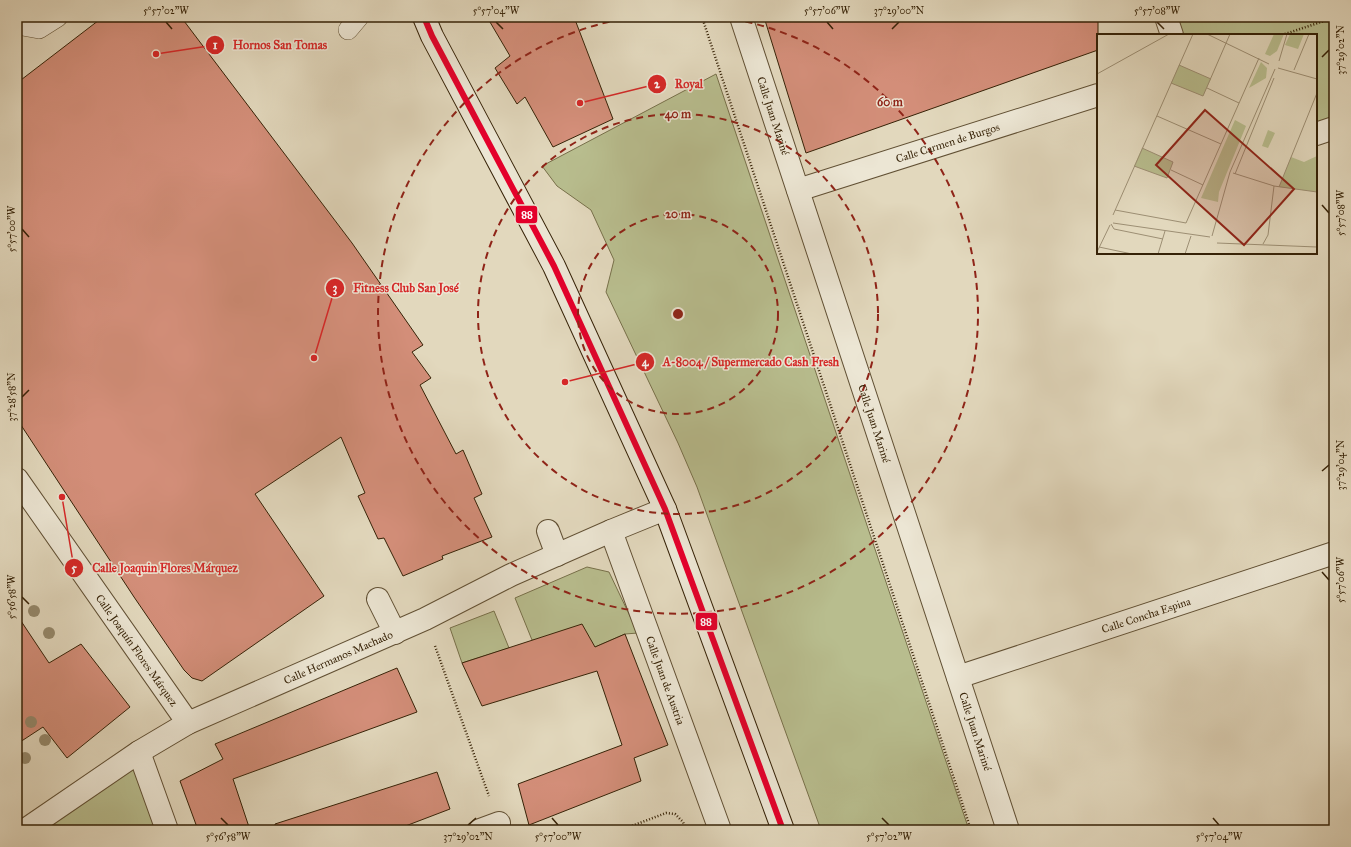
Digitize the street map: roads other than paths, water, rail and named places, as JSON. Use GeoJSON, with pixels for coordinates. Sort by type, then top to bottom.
{"type":"FeatureCollection","features":[{"type":"Feature","properties":{"kind":"street"},"geometry":{"type":"LineString","coordinates":[[416,17],[428,27],[554,266],[665,509],[783,830]]}},
{"type":"Feature","properties":{"kind":"street","name":"Calle Juan Mariné"},"geometry":{"type":"LineString","coordinates":[[741,17],[1008,830]]}},
{"type":"Feature","properties":{"kind":"street"},"geometry":{"type":"LineString","coordinates":[[1166,17],[1172,34]]}},
{"type":"Feature","properties":{"kind":"street","name":"Calle Carmen de Burgos"},"geometry":{"type":"LineString","coordinates":[[798,190],[1097,96]]}},
{"type":"Feature","properties":{"kind":"street"},"geometry":{"type":"LineString","coordinates":[[1317,134],[1334,128]]}},
{"type":"Feature","properties":{"kind":"street","name":"Calle Joaquín Flores Márquez"},"geometry":{"type":"LineString","coordinates":[[17,479],[188,723]]}},
{"type":"Feature","properties":{"kind":"street","name":"Calle Hermanos Machado"},"geometry":{"type":"LineString","coordinates":[[25,830],[139,752],[188,723],[395,633],[557,555],[665,509]]}},
{"type":"Feature","properties":{"kind":"street"},"geometry":{"type":"LineString","coordinates":[[548,531],[557,555]]}},
{"type":"Feature","properties":{"kind":"street","name":"Calle Juan de Austria"},"geometry":{"type":"LineString","coordinates":[[611,531],[720,830]]}},
{"type":"Feature","properties":{"kind":"street","name":"Calle Concha Espina"},"geometry":{"type":"LineString","coordinates":[[958,678],[1334,553]]}},
{"type":"Feature","properties":{"kind":"street"},"geometry":{"type":"LineString","coordinates":[[378,599],[395,633]]}},
{"type":"Feature","properties":{"kind":"street"},"geometry":{"type":"LineString","coordinates":[[139,752],[167,830]]}},
{"type":"Feature","properties":{"kind":"lane"},"geometry":{"type":"LineString","coordinates":[[17,26],[39,29],[58,17]]}},
{"type":"Feature","properties":{"kind":"place","name":"Hornos San Tomas"},"geometry":{"type":"Point","coordinates":[156,54]}},
{"type":"Feature","properties":{"kind":"place","name":"Royal"},"geometry":{"type":"Point","coordinates":[580,103]}},
{"type":"Feature","properties":{"kind":"place","name":"Fitness Club San José"},"geometry":{"type":"Point","coordinates":[314,358]}},
{"type":"Feature","properties":{"kind":"place","name":"A-8004 / Supermercado Cash Fresh"},"geometry":{"type":"Point","coordinates":[565,382]}},
{"type":"Feature","properties":{"kind":"place","name":"Calle Joaquin Flores Márquez"},"geometry":{"type":"Point","coordinates":[62,497]}}]}
